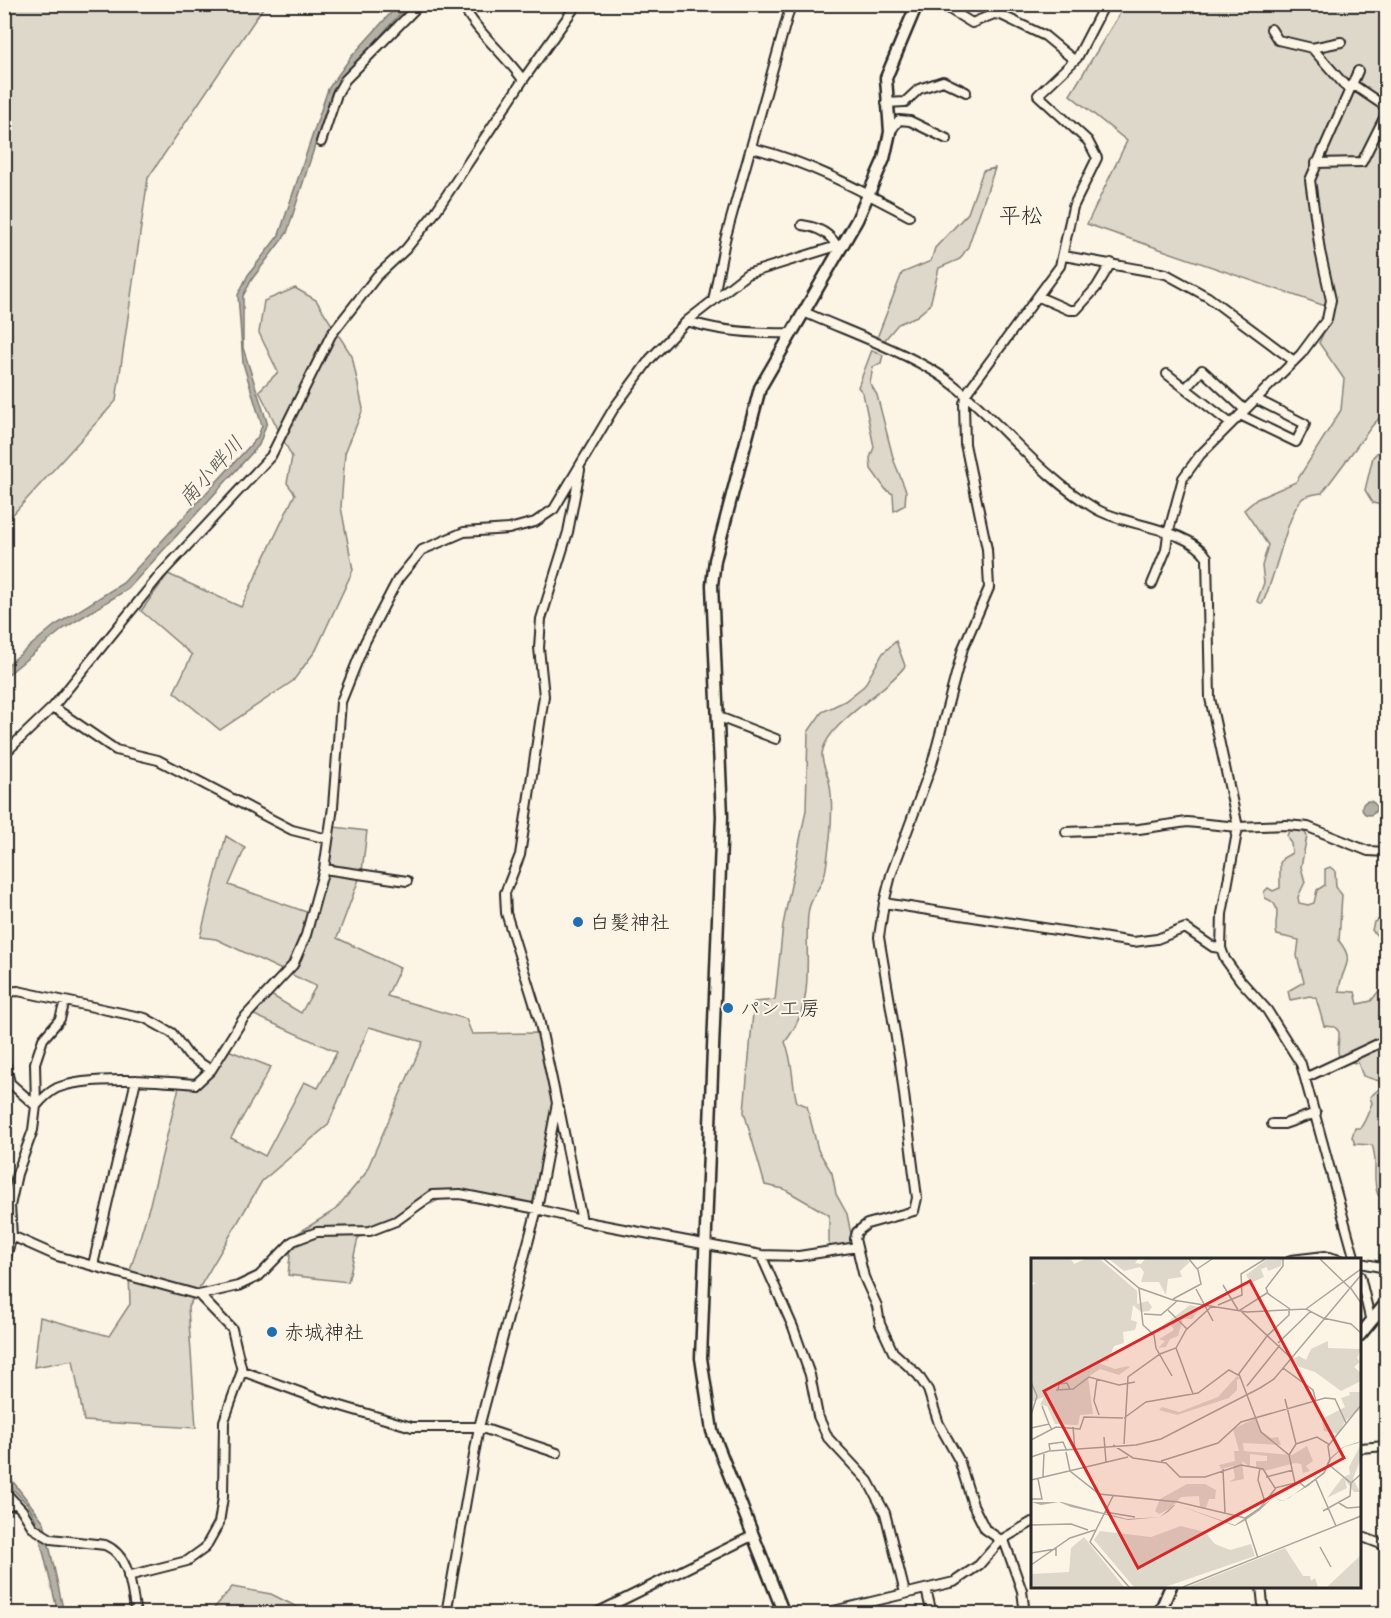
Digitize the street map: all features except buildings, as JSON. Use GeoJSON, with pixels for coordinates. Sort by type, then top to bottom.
{"type":"FeatureCollection","features":[{"type":"Feature","properties":{"kind":"street"},"geometry":{"type":"LineString","coordinates":[[321,142],[337,94],[345,80],[420,4]]}},
{"type":"Feature","properties":{"kind":"street"},"geometry":{"type":"LineString","coordinates":[[462,4],[470,20],[523,80]]}},
{"type":"Feature","properties":{"kind":"street"},"geometry":{"type":"LineString","coordinates":[[4,754],[53,707],[160,575],[271,456],[331,334],[377,276],[406,249],[434,214],[523,80],[578,4]]}},
{"type":"Feature","properties":{"kind":"street"},"geometry":{"type":"LineString","coordinates":[[713,301],[725,240],[791,4]]}},
{"type":"Feature","properties":{"kind":"street"},"geometry":{"type":"LineString","coordinates":[[784,1614],[712,1431],[707,1406],[700,1333],[722,816],[719,717],[712,621],[715,560],[757,396],[839,244],[869,195],[884,159],[890,132],[886,103],[886,78],[917,4]]}},
{"type":"Feature","properties":{"kind":"street"},"geometry":{"type":"LineString","coordinates":[[941,4],[972,23],[994,14],[1001,15],[1045,36],[1074,60]]}},
{"type":"Feature","properties":{"kind":"street"},"geometry":{"type":"LineString","coordinates":[[1025,1614],[1022,1591],[1005,1543],[985,1529],[973,1505],[959,1460],[951,1443],[942,1433],[923,1381],[893,1352],[880,1324],[877,1306],[867,1285],[855,1239],[862,1226],[914,1211],[917,1198],[900,1062],[880,954],[880,921],[884,903],[932,764],[963,648],[989,588],[987,549],[965,444],[964,403],[966,396],[1039,297],[1064,256],[1073,207],[1097,158],[1088,141],[1038,95],[1074,60],[1105,4]]}},
{"type":"Feature","properties":{"kind":"street"},"geometry":{"type":"LineString","coordinates":[[1271,29],[1278,40],[1312,48],[1341,42]]}},
{"type":"Feature","properties":{"kind":"street"},"geometry":{"type":"LineString","coordinates":[[1312,48],[1351,87],[1386,107]]}},
{"type":"Feature","properties":{"kind":"street"},"geometry":{"type":"LineString","coordinates":[[1152,584],[1167,550],[1168,534],[1184,478],[1200,455],[1294,361],[1324,325],[1331,307],[1310,189],[1311,174],[1358,71]]}},
{"type":"Feature","properties":{"kind":"street"},"geometry":{"type":"LineString","coordinates":[[886,103],[905,102],[919,89],[943,81],[966,92]]}},
{"type":"Feature","properties":{"kind":"street"},"geometry":{"type":"LineString","coordinates":[[1316,163],[1362,162],[1386,114]]}},
{"type":"Feature","properties":{"kind":"street"},"geometry":{"type":"LineString","coordinates":[[890,132],[899,120],[910,121],[947,139]]}},
{"type":"Feature","properties":{"kind":"street"},"geometry":{"type":"LineString","coordinates":[[752,148],[809,166],[909,216]]}},
{"type":"Feature","properties":{"kind":"street"},"geometry":{"type":"LineString","coordinates":[[802,225],[815,227],[839,244]]}},
{"type":"Feature","properties":{"kind":"street"},"geometry":{"type":"LineString","coordinates":[[36,1106],[57,1089],[78,1084],[136,1080],[196,1084],[211,1070],[243,1019],[293,965],[306,935],[324,869],[341,702],[365,642],[398,579],[422,550],[464,532],[509,529],[535,522],[554,509],[614,408],[650,359],[687,321],[747,274],[839,244]]}},
{"type":"Feature","properties":{"kind":"street"},"geometry":{"type":"LineString","coordinates":[[1064,256],[1166,274],[1190,287],[1294,361]]}},
{"type":"Feature","properties":{"kind":"street"},"geometry":{"type":"LineString","coordinates":[[1039,297],[1069,310],[1076,310],[1096,288],[1111,263]]}},
{"type":"Feature","properties":{"kind":"street"},"geometry":{"type":"LineString","coordinates":[[804,312],[927,368],[966,396],[1069,492],[1106,514],[1168,534],[1202,549],[1207,557],[1210,698],[1238,826],[1222,915],[1221,948],[1230,966],[1267,1010],[1288,1041],[1305,1078],[1354,1258]]}},
{"type":"Feature","properties":{"kind":"street"},"geometry":{"type":"LineString","coordinates":[[687,321],[712,329],[763,334],[791,333]]}},
{"type":"Feature","properties":{"kind":"street"},"geometry":{"type":"LineString","coordinates":[[1187,387],[1202,370],[1242,413],[1296,442],[1305,424],[1256,399]]}},
{"type":"Feature","properties":{"kind":"street"},"geometry":{"type":"LineString","coordinates":[[1167,374],[1187,387],[1231,424]]}},
{"type":"Feature","properties":{"kind":"street"},"geometry":{"type":"LineString","coordinates":[[582,460],[568,532],[541,619],[538,648],[544,696],[520,855],[505,893],[506,913],[539,1020],[582,1221]]}},
{"type":"Feature","properties":{"kind":"street"},"geometry":{"type":"LineString","coordinates":[[53,707],[116,750],[158,760],[292,830],[328,839]]}},
{"type":"Feature","properties":{"kind":"street"},"geometry":{"type":"LineString","coordinates":[[719,717],[776,739]]}},
{"type":"Feature","properties":{"kind":"street"},"geometry":{"type":"LineString","coordinates":[[1066,832],[1139,829],[1187,822],[1238,826],[1308,827],[1368,851],[1386,852]]}},
{"type":"Feature","properties":{"kind":"street"},"geometry":{"type":"LineString","coordinates":[[324,869],[407,881]]}},
{"type":"Feature","properties":{"kind":"street"},"geometry":{"type":"LineString","coordinates":[[884,903],[1133,942],[1156,939],[1185,928],[1213,947],[1221,948]]}},
{"type":"Feature","properties":{"kind":"street"},"geometry":{"type":"LineString","coordinates":[[4,992],[18,991],[145,1018],[172,1033],[188,1055],[211,1070]]}},
{"type":"Feature","properties":{"kind":"street"},"geometry":{"type":"LineString","coordinates":[[4,1264],[12,1236],[10,1206],[17,1174],[33,1130],[36,1106],[35,1063],[43,1039],[60,1019],[65,1000]]}},
{"type":"Feature","properties":{"kind":"street"},"geometry":{"type":"LineString","coordinates":[[1305,1078],[1386,1040]]}},
{"type":"Feature","properties":{"kind":"street"},"geometry":{"type":"LineString","coordinates":[[4,1058],[10,1083],[36,1106]]}},
{"type":"Feature","properties":{"kind":"street"},"geometry":{"type":"LineString","coordinates":[[93,1265],[136,1080]]}},
{"type":"Feature","properties":{"kind":"street"},"geometry":{"type":"LineString","coordinates":[[446,1614],[478,1427],[537,1209],[557,1103]]}},
{"type":"Feature","properties":{"kind":"street"},"geometry":{"type":"LineString","coordinates":[[1272,1124],[1284,1124],[1316,1113]]}},
{"type":"Feature","properties":{"kind":"street"},"geometry":{"type":"LineString","coordinates":[[12,1236],[57,1256],[199,1295],[238,1286],[259,1276],[293,1241],[317,1232],[370,1231],[396,1221],[432,1195],[460,1194],[537,1209],[582,1221],[762,1255],[800,1256],[857,1247]]}},
{"type":"Feature","properties":{"kind":"street"},"geometry":{"type":"LineString","coordinates":[[762,1255],[793,1327],[810,1375],[823,1428],[828,1438],[868,1481],[885,1513],[905,1593]]}},
{"type":"Feature","properties":{"kind":"street"},"geometry":{"type":"LineString","coordinates":[[1308,1258],[1325,1256],[1332,1258]]}},
{"type":"Feature","properties":{"kind":"street"},"geometry":{"type":"LineString","coordinates":[[1361,1263],[1386,1268]]}},
{"type":"Feature","properties":{"kind":"street"},"geometry":{"type":"LineString","coordinates":[[1361,1284],[1371,1322]]}},
{"type":"Feature","properties":{"kind":"street"},"geometry":{"type":"LineString","coordinates":[[128,1576],[187,1561],[205,1548],[219,1523],[223,1497],[224,1421],[242,1371],[232,1329],[199,1295]]}},
{"type":"Feature","properties":{"kind":"street"},"geometry":{"type":"LineString","coordinates":[[1361,1333],[1386,1303]]}},
{"type":"Feature","properties":{"kind":"street"},"geometry":{"type":"LineString","coordinates":[[242,1371],[324,1401],[412,1427],[478,1427],[557,1453]]}},
{"type":"Feature","properties":{"kind":"street"},"geometry":{"type":"LineString","coordinates":[[1361,1448],[1386,1446]]}},
{"type":"Feature","properties":{"kind":"street"},"geometry":{"type":"LineString","coordinates":[[4,1491],[33,1528],[51,1539],[114,1548],[124,1559],[136,1614]]}},
{"type":"Feature","properties":{"kind":"street"},"geometry":{"type":"LineString","coordinates":[[4,1507],[15,1503]]}},
{"type":"Feature","properties":{"kind":"street"},"geometry":{"type":"LineString","coordinates":[[821,1614],[954,1582],[966,1576],[1001,1540],[1031,1523]]}},
{"type":"Feature","properties":{"kind":"street"},"geometry":{"type":"LineString","coordinates":[[594,1614],[752,1536]]}},
{"type":"Feature","properties":{"kind":"street"},"geometry":{"type":"LineString","coordinates":[[1361,1537],[1386,1546]]}},
{"type":"Feature","properties":{"kind":"street"},"geometry":{"type":"LineString","coordinates":[[1159,1614],[1171,1588]]}},
{"type":"Feature","properties":{"kind":"street"},"geometry":{"type":"LineString","coordinates":[[1261,1588],[1264,1614]]}},
{"type":"Feature","properties":{"kind":"street"},"geometry":{"type":"LineString","coordinates":[[926,1589],[932,1614]]}},
{"type":"Feature","properties":{"kind":"shaded area"},"geometry":{"type":"Polygon","coordinates":[[[5,4],[265,5],[148,178],[116,401],[5,523],[5,4]]]}},
{"type":"Feature","properties":{"kind":"shaded area"},"geometry":{"type":"Polygon","coordinates":[[[398,5],[408,5],[333,89],[287,233],[252,279],[243,296],[243,348],[267,422],[259,445],[128,589],[63,629],[5,677],[5,667],[54,626],[123,583],[257,438],[262,426],[243,363],[238,295],[248,275],[279,235],[328,89],[351,57],[398,5]]]}},
{"type":"Feature","properties":{"kind":"shaded area"},"geometry":{"type":"Polygon","coordinates":[[[1125,5],[1386,5],[1386,411],[1372,426],[1322,493],[1305,497],[1297,505],[1262,604],[1257,601],[1264,583],[1262,566],[1268,545],[1244,510],[1257,499],[1296,482],[1341,410],[1344,379],[1319,343],[1334,309],[1087,224],[1127,141],[1070,95],[1125,5]]]}},
{"type":"Feature","properties":{"kind":"shaded area"},"geometry":{"type":"Polygon","coordinates":[[[995,168],[968,247],[960,259],[939,268],[930,305],[917,316],[898,324],[883,342],[877,338],[902,273],[931,261],[935,248],[968,213],[983,171],[995,168]]]}},
{"type":"Feature","properties":{"kind":"shaded area"},"geometry":{"type":"Polygon","coordinates":[[[295,288],[316,300],[352,356],[363,409],[345,453],[341,507],[353,570],[316,650],[293,681],[220,730],[174,692],[192,655],[141,611],[168,574],[241,607],[295,494],[287,483],[292,457],[259,391],[278,372],[259,333],[264,301],[295,288]]]}},
{"type":"Feature","properties":{"kind":"shaded area"},"geometry":{"type":"Polygon","coordinates":[[[872,350],[883,355],[881,363],[873,367],[870,383],[877,395],[894,461],[906,491],[905,505],[894,511],[893,494],[886,490],[871,469],[870,458],[874,447],[863,393],[858,387],[872,350]]]}},
{"type":"Feature","properties":{"kind":"shaded area"},"geometry":{"type":"Polygon","coordinates":[[[1386,444],[1386,506],[1373,503],[1365,490],[1373,457],[1386,444]]]}},
{"type":"Feature","properties":{"kind":"shaded area"},"geometry":{"type":"Polygon","coordinates":[[[896,641],[905,666],[885,687],[844,720],[825,743],[822,755],[829,782],[832,816],[829,848],[825,874],[811,902],[808,914],[807,980],[802,1011],[785,1042],[790,1057],[797,1102],[807,1106],[818,1150],[832,1173],[836,1194],[847,1214],[853,1244],[829,1247],[829,1215],[784,1189],[765,1185],[744,1112],[754,1002],[775,1000],[783,925],[806,810],[808,732],[822,712],[845,701],[864,686],[883,653],[896,641]]]}},
{"type":"Feature","properties":{"kind":"shaded area"},"geometry":{"type":"Polygon","coordinates":[[[1366,801],[1372,801],[1376,808],[1372,815],[1366,815],[1362,811],[1362,805],[1366,801]]]}},
{"type":"Feature","properties":{"kind":"shaded area"},"geometry":{"type":"Polygon","coordinates":[[[334,827],[367,831],[362,871],[337,938],[400,968],[387,996],[466,1019],[472,1034],[539,1033],[555,1103],[535,1207],[449,1195],[358,1238],[348,1282],[288,1275],[292,1237],[335,1210],[365,1174],[423,1042],[369,1027],[328,1125],[262,1181],[188,1307],[196,1428],[84,1421],[73,1360],[34,1367],[40,1317],[109,1336],[130,1304],[129,1274],[150,1204],[179,1087],[198,1086],[228,1050],[271,1067],[231,1138],[265,1156],[304,1082],[318,1088],[337,1052],[252,1014],[271,995],[301,1013],[316,986],[216,939],[200,937],[226,836],[245,848],[229,885],[315,915],[334,827]]]}},
{"type":"Feature","properties":{"kind":"shaded area"},"geometry":{"type":"Polygon","coordinates":[[[1290,828],[1302,828],[1307,836],[1301,867],[1305,882],[1298,897],[1299,903],[1308,905],[1314,903],[1317,890],[1325,885],[1325,869],[1330,867],[1335,871],[1336,887],[1342,895],[1339,941],[1347,955],[1339,991],[1355,992],[1358,1004],[1371,1001],[1378,992],[1386,992],[1386,1199],[1378,1195],[1376,1188],[1372,1145],[1355,1144],[1352,1137],[1355,1128],[1360,1128],[1365,1119],[1372,1103],[1370,1097],[1380,1088],[1379,1081],[1363,1076],[1358,1063],[1343,1060],[1340,1057],[1338,1053],[1339,1032],[1335,1027],[1324,1026],[1316,998],[1310,996],[1290,1000],[1288,991],[1304,982],[1297,956],[1299,940],[1277,935],[1277,909],[1271,901],[1265,898],[1264,892],[1268,888],[1273,891],[1280,888],[1280,863],[1283,858],[1292,853],[1287,836],[1290,828]]]}},
{"type":"Feature","properties":{"kind":"shaded area"},"geometry":{"type":"Polygon","coordinates":[[[1386,917],[1386,946],[1372,930],[1374,922],[1386,917]]]}},
{"type":"Feature","properties":{"kind":"shaded area"},"geometry":{"type":"Polygon","coordinates":[[[4,1470],[44,1522],[64,1613],[58,1613],[35,1518],[28,1505],[5,1481],[4,1470]]]}},
{"type":"Feature","properties":{"kind":"shaded area"},"geometry":{"type":"Polygon","coordinates":[[[232,1587],[271,1594],[309,1613],[210,1613],[232,1587]]]}},
{"type":"Feature","properties":{"kind":"place","name":"白髪神社"},"geometry":{"type":"Point","coordinates":[578,922]}},
{"type":"Feature","properties":{"kind":"place","name":"パン工房"},"geometry":{"type":"Point","coordinates":[728,1008]}},
{"type":"Feature","properties":{"kind":"place","name":"赤城神社"},"geometry":{"type":"Point","coordinates":[272,1332]}},
{"type":"Feature","properties":{"kind":"district","name":"平松"},"geometry":{"type":"Point","coordinates":[1021,215]}},
{"type":"Feature","properties":{"kind":"water label","name":"南小畔川"},"geometry":{"type":"Point","coordinates":[211,471]}}]}
